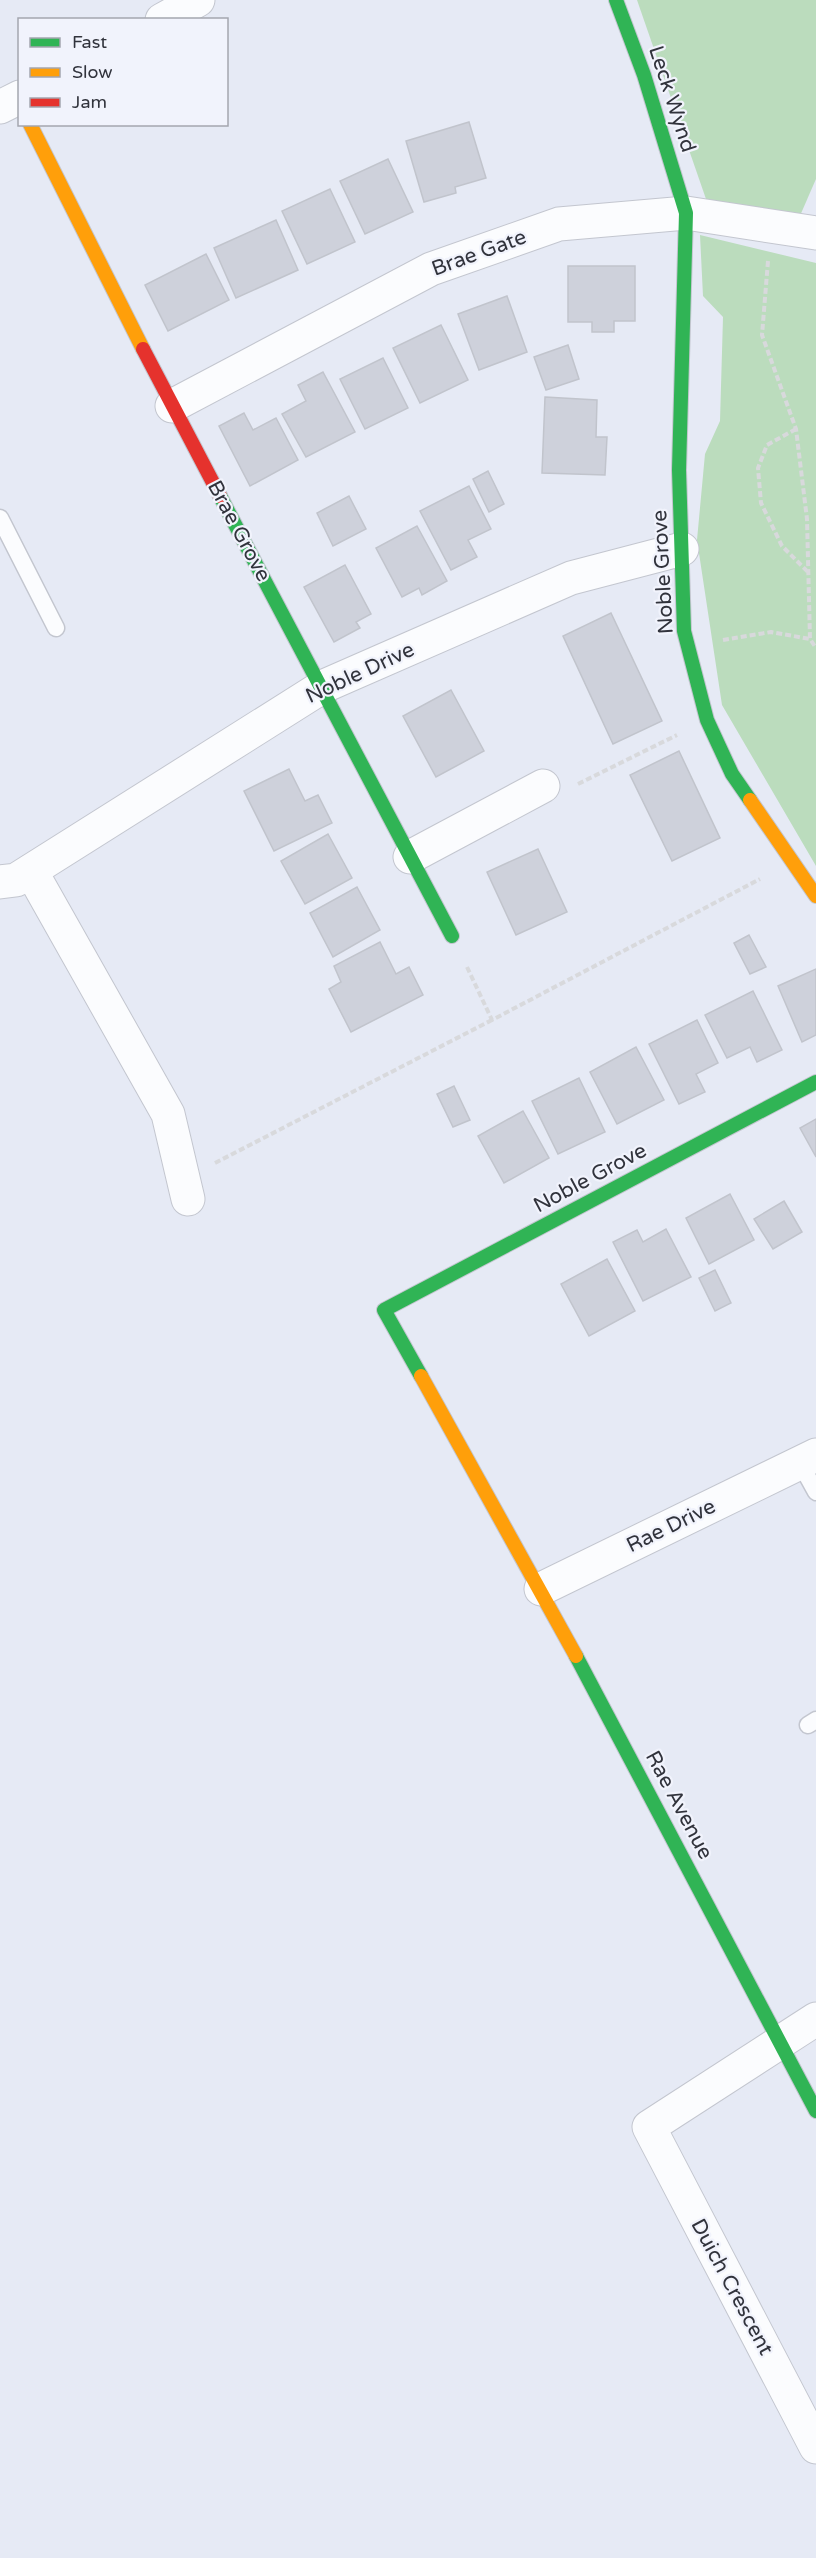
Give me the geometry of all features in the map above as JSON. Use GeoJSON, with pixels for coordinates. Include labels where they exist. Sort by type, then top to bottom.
{"type":"FeatureCollection","features":[{"type":"Feature","properties":{"kind":"street"},"geometry":{"type":"LineString","coordinates":[[166,18],[198,0]]}},
{"type":"Feature","properties":{"kind":"street","name":"Leck Wynd"},"geometry":{"type":"LineString","coordinates":[[616,0],[644,75],[686,213]]}},
{"type":"Feature","properties":{"kind":"street","name":"Brae Grove"},"geometry":{"type":"LineString","coordinates":[[27,126],[172,406],[452,936]]}},
{"type":"Feature","properties":{"kind":"street","name":"Brae Gate"},"geometry":{"type":"LineString","coordinates":[[172,406],[431,269],[559,224],[686,213],[816,232]]}},
{"type":"Feature","properties":{"kind":"street","name":"Noble Grove"},"geometry":{"type":"LineString","coordinates":[[686,213],[679,470],[684,631],[707,720],[732,774],[816,896]]}},
{"type":"Feature","properties":{"kind":"street","name":"Noble Drive"},"geometry":{"type":"LineString","coordinates":[[0,882],[16,880],[31,871],[322,687],[571,578],[682,549]]}},
{"type":"Feature","properties":{"kind":"street"},"geometry":{"type":"LineString","coordinates":[[410,857],[543,786]]}},
{"type":"Feature","properties":{"kind":"street"},"geometry":{"type":"LineString","coordinates":[[31,871],[168,1114],[185,1189]]}},
{"type":"Feature","properties":{"kind":"street","name":"Noble Grove"},"geometry":{"type":"LineString","coordinates":[[384,1310],[816,1083]]}},
{"type":"Feature","properties":{"kind":"street","name":"Rae Avenue"},"geometry":{"type":"LineString","coordinates":[[384,1310],[542,1589],[816,2111]]}},
{"type":"Feature","properties":{"kind":"street","name":"Rae Drive"},"geometry":{"type":"LineString","coordinates":[[542,1589],[808,1459]]}},
{"type":"Feature","properties":{"kind":"street"},"geometry":{"type":"LineString","coordinates":[[780,2041],[816,2019]]}},
{"type":"Feature","properties":{"kind":"street","name":"Duich Crescent"},"geometry":{"type":"LineString","coordinates":[[780,2041],[649,2127],[816,2447]]}},
{"type":"Feature","properties":{"kind":"lane"},"geometry":{"type":"LineString","coordinates":[[0,518],[56,628]]}},
{"type":"Feature","properties":{"kind":"lane","name":"Rae Drive"},"geometry":{"type":"LineString","coordinates":[[808,1459],[816,1492]]}},
{"type":"Feature","properties":{"kind":"path"},"geometry":{"type":"LineString","coordinates":[[771,226],[762,335],[796,429],[807,519],[810,639],[816,648]]}},
{"type":"Feature","properties":{"kind":"path"},"geometry":{"type":"LineString","coordinates":[[796,429],[767,445],[758,468],[761,503],[782,546],[809,572]]}},
{"type":"Feature","properties":{"kind":"path"},"geometry":{"type":"LineString","coordinates":[[688,646],[771,632],[810,639]]}},
{"type":"Feature","properties":{"kind":"path"},"geometry":{"type":"LineString","coordinates":[[543,786],[570,788],[707,720]]}},
{"type":"Feature","properties":{"kind":"path"},"geometry":{"type":"LineString","coordinates":[[185,1189],[492,1020],[793,862]]}},
{"type":"Feature","properties":{"kind":"path"},"geometry":{"type":"LineString","coordinates":[[452,936],[492,1020]]}},
{"type":"Feature","properties":{"kind":"green space"},"geometry":{"type":"Polygon","coordinates":[[[637,0],[816,0],[816,179],[799,218],[706,199],[637,0]]]}},
{"type":"Feature","properties":{"kind":"green space"},"geometry":{"type":"Polygon","coordinates":[[[700,235],[816,263],[816,866],[722,705],[697,540],[705,454],[720,421],[723,317],[703,296],[700,235]]]}},
{"type":"Feature","properties":{"kind":"building"},"geometry":{"type":"Polygon","coordinates":[[[469,122],[486,178],[455,187],[456,193],[424,202],[406,141],[469,122]]]}},
{"type":"Feature","properties":{"kind":"building"},"geometry":{"type":"Polygon","coordinates":[[[388,159],[413,212],[365,234],[340,181],[388,159]]]}},
{"type":"Feature","properties":{"kind":"building"},"geometry":{"type":"Polygon","coordinates":[[[330,189],[355,242],[307,264],[282,211],[330,189]]]}},
{"type":"Feature","properties":{"kind":"building"},"geometry":{"type":"Polygon","coordinates":[[[276,220],[298,270],[236,298],[214,248],[276,220]]]}},
{"type":"Feature","properties":{"kind":"building"},"geometry":{"type":"Polygon","coordinates":[[[206,254],[229,300],[168,331],[145,285],[206,254]]]}},
{"type":"Feature","properties":{"kind":"building"},"geometry":{"type":"Polygon","coordinates":[[[568,266],[635,266],[635,321],[614,321],[614,332],[592,332],[592,322],[568,322],[568,266]]]}},
{"type":"Feature","properties":{"kind":"building"},"geometry":{"type":"Polygon","coordinates":[[[507,296],[527,352],[479,370],[458,314],[507,296]]]}},
{"type":"Feature","properties":{"kind":"building"},"geometry":{"type":"Polygon","coordinates":[[[441,325],[468,380],[420,403],[393,348],[441,325]]]}},
{"type":"Feature","properties":{"kind":"building"},"geometry":{"type":"Polygon","coordinates":[[[568,345],[579,379],[546,390],[534,357],[568,345]]]}},
{"type":"Feature","properties":{"kind":"building"},"geometry":{"type":"Polygon","coordinates":[[[383,358],[408,408],[365,429],[340,379],[383,358]]]}},
{"type":"Feature","properties":{"kind":"building"},"geometry":{"type":"Polygon","coordinates":[[[323,372],[355,432],[306,457],[282,414],[306,401],[298,385],[323,372]]]}},
{"type":"Feature","properties":{"kind":"building"},"geometry":{"type":"Polygon","coordinates":[[[545,397],[597,400],[596,437],[607,437],[605,475],[542,473],[545,397]]]}},
{"type":"Feature","properties":{"kind":"building"},"geometry":{"type":"Polygon","coordinates":[[[244,413],[253,430],[276,418],[298,460],[250,486],[219,426],[244,413]]]}},
{"type":"Feature","properties":{"kind":"building"},"geometry":{"type":"Polygon","coordinates":[[[488,471],[504,504],[489,512],[473,479],[488,471]]]}},
{"type":"Feature","properties":{"kind":"building"},"geometry":{"type":"Polygon","coordinates":[[[469,486],[491,529],[468,540],[477,557],[451,570],[420,511],[469,486]]]}},
{"type":"Feature","properties":{"kind":"building"},"geometry":{"type":"Polygon","coordinates":[[[349,496],[366,529],[333,546],[317,513],[349,496]]]}},
{"type":"Feature","properties":{"kind":"building"},"geometry":{"type":"Polygon","coordinates":[[[417,526],[447,581],[422,595],[419,588],[402,597],[376,548],[417,526]]]}},
{"type":"Feature","properties":{"kind":"building"},"geometry":{"type":"Polygon","coordinates":[[[345,565],[371,614],[356,622],[360,628],[334,642],[304,587],[345,565]]]}},
{"type":"Feature","properties":{"kind":"building"},"geometry":{"type":"Polygon","coordinates":[[[611,613],[662,721],[613,744],[563,636],[611,613]]]}},
{"type":"Feature","properties":{"kind":"building"},"geometry":{"type":"Polygon","coordinates":[[[451,690],[484,751],[436,777],[403,716],[451,690]]]}},
{"type":"Feature","properties":{"kind":"building"},"geometry":{"type":"Polygon","coordinates":[[[679,751],[720,838],[672,861],[630,775],[679,751]]]}},
{"type":"Feature","properties":{"kind":"building"},"geometry":{"type":"Polygon","coordinates":[[[289,769],[305,801],[318,795],[332,823],[274,851],[244,791],[289,769]]]}},
{"type":"Feature","properties":{"kind":"building"},"geometry":{"type":"Polygon","coordinates":[[[328,834],[352,878],[305,904],[281,861],[328,834]]]}},
{"type":"Feature","properties":{"kind":"building"},"geometry":{"type":"Polygon","coordinates":[[[538,849],[567,912],[516,935],[487,872],[538,849]]]}},
{"type":"Feature","properties":{"kind":"building"},"geometry":{"type":"Polygon","coordinates":[[[357,887],[380,930],[333,957],[310,913],[357,887]]]}},
{"type":"Feature","properties":{"kind":"building"},"geometry":{"type":"Polygon","coordinates":[[[749,935],[766,967],[750,974],[734,943],[749,935]]]}},
{"type":"Feature","properties":{"kind":"building"},"geometry":{"type":"Polygon","coordinates":[[[380,942],[396,974],[409,967],[423,995],[351,1032],[329,989],[341,982],[334,966],[380,942]]]}},
{"type":"Feature","properties":{"kind":"building"},"geometry":{"type":"Polygon","coordinates":[[[816,969],[816,1035],[802,1042],[778,986],[816,969]]]}},
{"type":"Feature","properties":{"kind":"building"},"geometry":{"type":"Polygon","coordinates":[[[753,991],[782,1050],[757,1062],[750,1047],[727,1058],[705,1015],[753,991]]]}},
{"type":"Feature","properties":{"kind":"building"},"geometry":{"type":"Polygon","coordinates":[[[697,1020],[718,1063],[696,1074],[705,1092],[679,1104],[649,1044],[697,1020]]]}},
{"type":"Feature","properties":{"kind":"building"},"geometry":{"type":"Polygon","coordinates":[[[636,1047],[664,1100],[617,1124],[590,1072],[636,1047]]]}},
{"type":"Feature","properties":{"kind":"building"},"geometry":{"type":"Polygon","coordinates":[[[579,1078],[605,1132],[558,1154],[532,1101],[579,1078]]]}},
{"type":"Feature","properties":{"kind":"building"},"geometry":{"type":"Polygon","coordinates":[[[454,1086],[470,1120],[453,1127],[437,1094],[454,1086]]]}},
{"type":"Feature","properties":{"kind":"building"},"geometry":{"type":"Polygon","coordinates":[[[523,1111],[549,1158],[504,1183],[478,1136],[523,1111]]]}},
{"type":"Feature","properties":{"kind":"building"},"geometry":{"type":"Polygon","coordinates":[[[816,1119],[816,1157],[800,1128],[816,1119]]]}},
{"type":"Feature","properties":{"kind":"building"},"geometry":{"type":"Polygon","coordinates":[[[730,1194],[754,1240],[709,1264],[686,1218],[730,1194]]]}},
{"type":"Feature","properties":{"kind":"building"},"geometry":{"type":"Polygon","coordinates":[[[784,1201],[802,1232],[773,1249],[754,1219],[784,1201]]]}},
{"type":"Feature","properties":{"kind":"building"},"geometry":{"type":"Polygon","coordinates":[[[666,1229],[691,1277],[643,1301],[613,1242],[637,1230],[643,1242],[666,1229]]]}},
{"type":"Feature","properties":{"kind":"building"},"geometry":{"type":"Polygon","coordinates":[[[607,1259],[635,1311],[589,1336],[561,1284],[607,1259]]]}},
{"type":"Feature","properties":{"kind":"building"},"geometry":{"type":"Polygon","coordinates":[[[715,1270],[731,1303],[715,1311],[699,1278],[715,1270]]]}},
{"type":"Feature","properties":{"kind":"traffic: fast"},"geometry":{"type":"LineString","coordinates":[[616,0],[644,75],[686,213],[679,470],[684,631],[707,720],[732,774],[750,800]]}},
{"type":"Feature","properties":{"kind":"traffic: fast"},"geometry":{"type":"LineString","coordinates":[[220,496],[452,936]]}},
{"type":"Feature","properties":{"kind":"traffic: fast"},"geometry":{"type":"LineString","coordinates":[[421,1376],[384,1310],[816,1082]]}},
{"type":"Feature","properties":{"kind":"traffic: fast"},"geometry":{"type":"LineString","coordinates":[[576,1656],[816,2111]]}},
{"type":"Feature","properties":{"kind":"traffic: slow"},"geometry":{"type":"LineString","coordinates":[[31,126],[143,349]]}},
{"type":"Feature","properties":{"kind":"traffic: slow"},"geometry":{"type":"LineString","coordinates":[[750,800],[816,896]]}},
{"type":"Feature","properties":{"kind":"traffic: slow"},"geometry":{"type":"LineString","coordinates":[[421,1376],[576,1656]]}},
{"type":"Feature","properties":{"kind":"traffic: jam"},"geometry":{"type":"LineString","coordinates":[[143,349],[220,496]]}}]}
